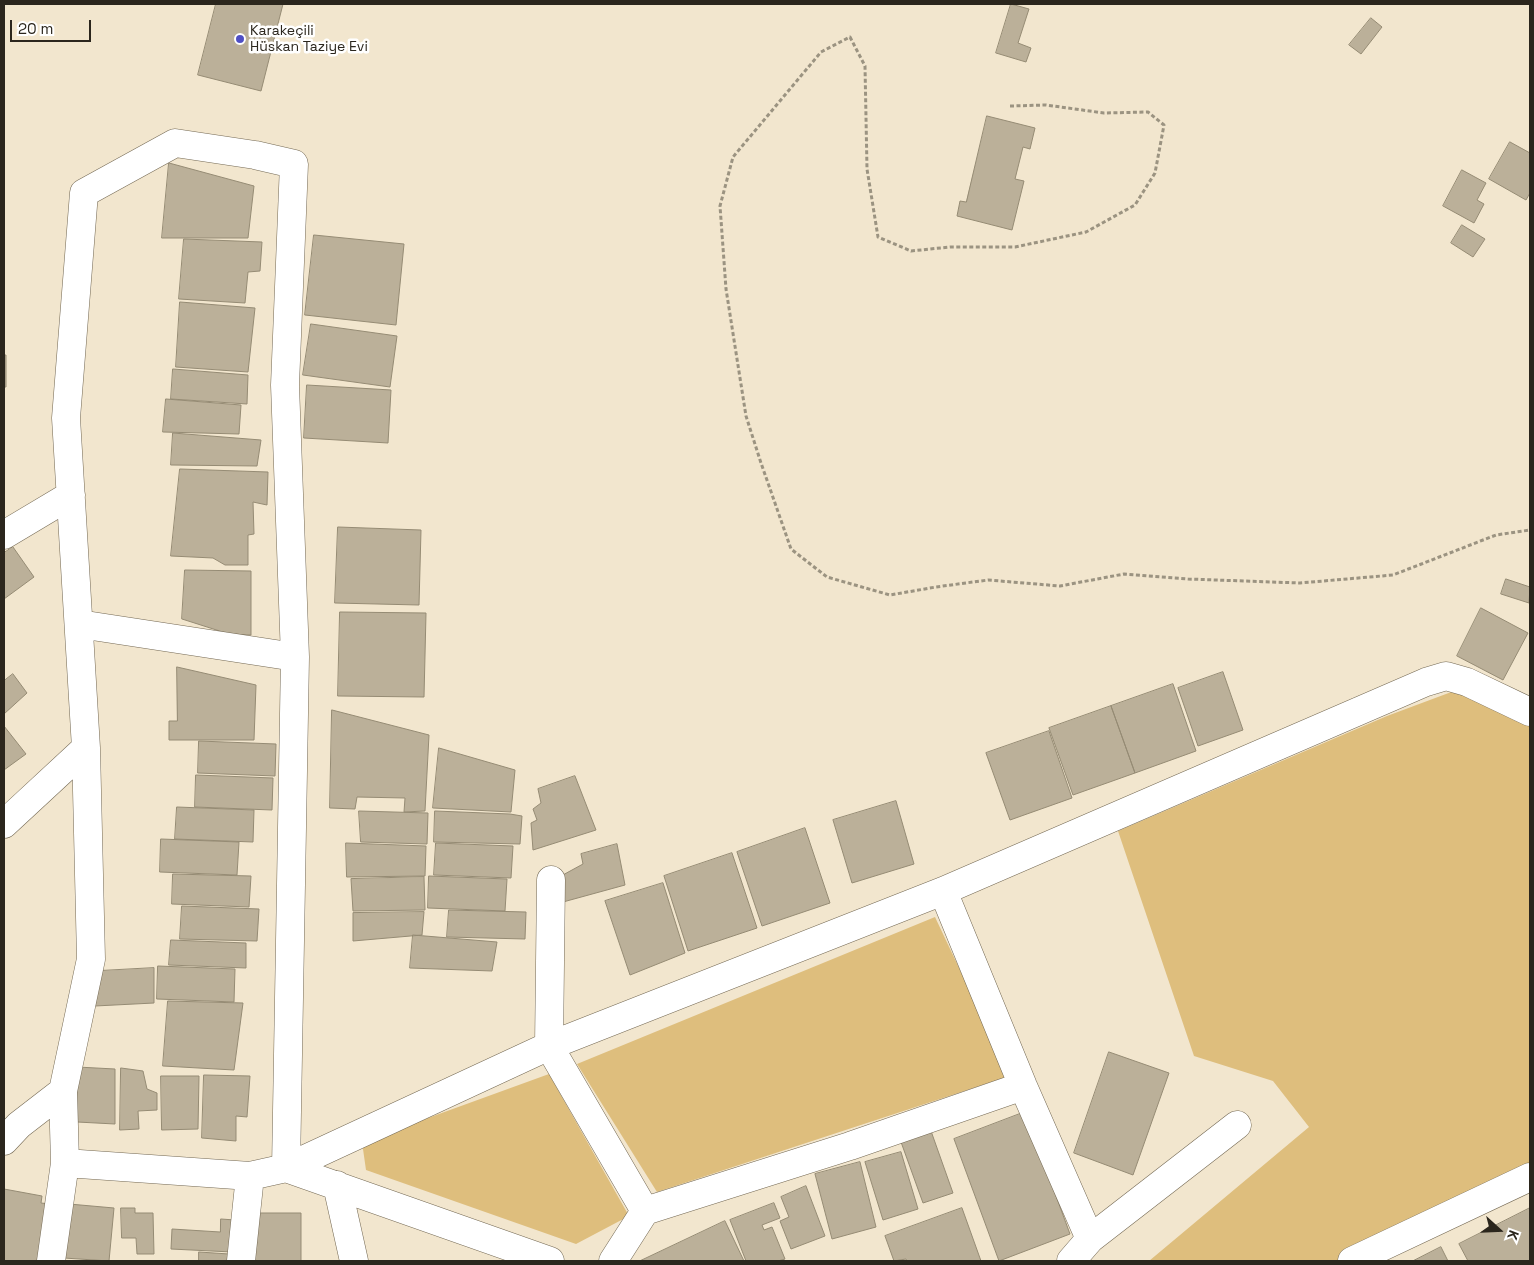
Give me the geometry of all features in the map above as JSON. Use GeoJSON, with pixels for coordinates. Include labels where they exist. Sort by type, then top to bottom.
{"type":"FeatureCollection","features":[{"type":"Feature","properties":{"kind":"street"},"geometry":{"type":"LineString","coordinates":[[51,1261],[66,1164],[64,1091],[91,960],[86,748],[66,418],[84,193],[175,143],[255,154],[294,164],[285,385],[295,657],[286,1168]]}},
{"type":"Feature","properties":{"kind":"street"},"geometry":{"type":"LineString","coordinates":[[4,535],[71,495]]}},
{"type":"Feature","properties":{"kind":"street"},"geometry":{"type":"LineString","coordinates":[[79,624],[295,657]]}},
{"type":"Feature","properties":{"kind":"street"},"geometry":{"type":"LineString","coordinates":[[66,1164],[250,1176],[286,1168],[549,1046],[943,891],[1426,682],[1446,676],[1466,682],[1530,712]]}},
{"type":"Feature","properties":{"kind":"street"},"geometry":{"type":"LineString","coordinates":[[4,824],[86,748]]}},
{"type":"Feature","properties":{"kind":"street"},"geometry":{"type":"LineString","coordinates":[[551,880],[549,1046],[645,1212]]}},
{"type":"Feature","properties":{"kind":"street"},"geometry":{"type":"LineString","coordinates":[[943,891],[1023,1086],[1090,1239]]}},
{"type":"Feature","properties":{"kind":"street"},"geometry":{"type":"LineString","coordinates":[[613,1261],[645,1212],[850,1146],[1023,1086]]}},
{"type":"Feature","properties":{"kind":"street"},"geometry":{"type":"LineString","coordinates":[[4,1141],[19,1124],[64,1091]]}},
{"type":"Feature","properties":{"kind":"street"},"geometry":{"type":"LineString","coordinates":[[1071,1261],[1090,1239],[1237,1125]]}},
{"type":"Feature","properties":{"kind":"street"},"geometry":{"type":"LineString","coordinates":[[286,1168],[550,1261]]}},
{"type":"Feature","properties":{"kind":"street"},"geometry":{"type":"LineString","coordinates":[[241,1261],[250,1176]]}},
{"type":"Feature","properties":{"kind":"street"},"geometry":{"type":"LineString","coordinates":[[1352,1261],[1530,1176]]}},
{"type":"Feature","properties":{"kind":"street"},"geometry":{"type":"LineString","coordinates":[[338,1185],[354,1261]]}},
{"type":"Feature","properties":{"kind":"path"},"geometry":{"type":"LineString","coordinates":[[1010,106],[1046,105],[1104,113],[1148,112],[1164,125],[1155,173],[1135,205],[1086,232],[1015,248],[950,246],[911,251],[878,237],[867,169],[865,66],[850,37],[821,52],[733,157],[720,206],[726,289],[737,364],[746,416],[791,549],[826,577],[890,595],[988,580],[1060,586],[1124,574],[1188,579],[1300,583],[1394,575],[1496,535],[1530,530]]}},
{"type":"Feature","properties":{"kind":"shaded area"},"geometry":{"type":"Polygon","coordinates":[[[1454,691],[1530,720],[1530,1167],[1352,1261],[1149,1261],[1309,1127],[1273,1081],[1194,1056],[1118,831],[1387,716],[1454,691]]]}},
{"type":"Feature","properties":{"kind":"shaded area"},"geometry":{"type":"Polygon","coordinates":[[[935,917],[1010,1076],[657,1192],[577,1064],[935,917]]]}},
{"type":"Feature","properties":{"kind":"shaded area"},"geometry":{"type":"Polygon","coordinates":[[[549,1074],[629,1216],[576,1244],[366,1170],[362,1142],[549,1074]]]}},
{"type":"Feature","properties":{"kind":"building","name":"Karakeçili Hüskan Taziye Evi"},"geometry":{"type":"Polygon","coordinates":[[[216,4],[283,4],[261,91],[198,75],[216,4]]]}},
{"type":"Feature","properties":{"kind":"building"},"geometry":{"type":"Polygon","coordinates":[[[1011,4],[1029,9],[1018,43],[1031,48],[1026,62],[996,53],[1011,4]]]}},
{"type":"Feature","properties":{"kind":"building"},"geometry":{"type":"Polygon","coordinates":[[[1371,18],[1382,27],[1361,54],[1349,45],[1371,18]]]}},
{"type":"Feature","properties":{"kind":"building"},"geometry":{"type":"Polygon","coordinates":[[[987,116],[1035,128],[1030,149],[1023,147],[1015,179],[1024,181],[1012,230],[957,216],[960,201],[966,202],[987,116]]]}},
{"type":"Feature","properties":{"kind":"building"},"geometry":{"type":"Polygon","coordinates":[[[1510,142],[1530,153],[1530,193],[1526,200],[1489,179],[1510,142]]]}},
{"type":"Feature","properties":{"kind":"building"},"geometry":{"type":"Polygon","coordinates":[[[169,163],[254,186],[248,238],[162,238],[169,163]]]}},
{"type":"Feature","properties":{"kind":"building"},"geometry":{"type":"Polygon","coordinates":[[[1462,170],[1486,183],[1477,200],[1484,204],[1474,223],[1443,206],[1462,170]]]}},
{"type":"Feature","properties":{"kind":"building"},"geometry":{"type":"Polygon","coordinates":[[[1462,225],[1485,239],[1473,257],[1451,243],[1462,225]]]}},
{"type":"Feature","properties":{"kind":"building"},"geometry":{"type":"Polygon","coordinates":[[[314,235],[404,244],[396,325],[305,315],[314,235]]]}},
{"type":"Feature","properties":{"kind":"building"},"geometry":{"type":"Polygon","coordinates":[[[184,239],[262,242],[260,271],[248,272],[245,303],[179,299],[184,239]]]}},
{"type":"Feature","properties":{"kind":"building"},"geometry":{"type":"Polygon","coordinates":[[[180,302],[255,308],[248,372],[176,367],[180,302]]]}},
{"type":"Feature","properties":{"kind":"building"},"geometry":{"type":"Polygon","coordinates":[[[311,324],[397,336],[390,387],[303,375],[311,324]]]}},
{"type":"Feature","properties":{"kind":"building"},"geometry":{"type":"Polygon","coordinates":[[[4,355],[6,355],[6,387],[4,387],[4,355]]]}},
{"type":"Feature","properties":{"kind":"building"},"geometry":{"type":"Polygon","coordinates":[[[173,369],[248,375],[247,404],[171,399],[173,369]]]}},
{"type":"Feature","properties":{"kind":"building"},"geometry":{"type":"Polygon","coordinates":[[[307,385],[391,390],[388,443],[304,438],[307,385]]]}},
{"type":"Feature","properties":{"kind":"building"},"geometry":{"type":"Polygon","coordinates":[[[166,399],[241,405],[239,434],[163,432],[166,399]]]}},
{"type":"Feature","properties":{"kind":"building"},"geometry":{"type":"Polygon","coordinates":[[[173,433],[261,440],[257,466],[171,465],[173,433]]]}},
{"type":"Feature","properties":{"kind":"building"},"geometry":{"type":"Polygon","coordinates":[[[180,469],[268,472],[267,505],[253,502],[254,534],[248,535],[248,565],[225,565],[213,558],[171,556],[180,469]]]}},
{"type":"Feature","properties":{"kind":"building"},"geometry":{"type":"Polygon","coordinates":[[[338,527],[421,530],[419,605],[335,603],[338,527]]]}},
{"type":"Feature","properties":{"kind":"building"},"geometry":{"type":"Polygon","coordinates":[[[13,547],[34,577],[4,599],[4,553],[13,547]]]}},
{"type":"Feature","properties":{"kind":"building"},"geometry":{"type":"Polygon","coordinates":[[[185,570],[251,571],[251,635],[229,634],[182,619],[185,570]]]}},
{"type":"Feature","properties":{"kind":"building"},"geometry":{"type":"Polygon","coordinates":[[[1506,579],[1530,587],[1529,603],[1501,594],[1506,579]]]}},
{"type":"Feature","properties":{"kind":"building"},"geometry":{"type":"Polygon","coordinates":[[[1481,608],[1528,633],[1503,680],[1457,656],[1481,608]]]}},
{"type":"Feature","properties":{"kind":"building"},"geometry":{"type":"Polygon","coordinates":[[[340,612],[426,613],[424,697],[338,696],[340,612]]]}},
{"type":"Feature","properties":{"kind":"building"},"geometry":{"type":"Polygon","coordinates":[[[177,667],[256,685],[254,740],[169,740],[169,721],[177,721],[177,667]]]}},
{"type":"Feature","properties":{"kind":"building"},"geometry":{"type":"Polygon","coordinates":[[[1223,672],[1243,730],[1198,746],[1178,688],[1223,672]]]}},
{"type":"Feature","properties":{"kind":"building"},"geometry":{"type":"Polygon","coordinates":[[[13,674],[27,693],[4,714],[4,681],[13,674]]]}},
{"type":"Feature","properties":{"kind":"building"},"geometry":{"type":"Polygon","coordinates":[[[1173,684],[1196,751],[1135,773],[1111,706],[1173,684]]]}},
{"type":"Feature","properties":{"kind":"building"},"geometry":{"type":"Polygon","coordinates":[[[1111,706],[1135,773],[1073,795],[1049,728],[1111,706]]]}},
{"type":"Feature","properties":{"kind":"building"},"geometry":{"type":"Polygon","coordinates":[[[332,710],[429,735],[425,811],[404,812],[405,798],[357,797],[355,809],[330,808],[332,710]]]}},
{"type":"Feature","properties":{"kind":"building"},"geometry":{"type":"Polygon","coordinates":[[[4,726],[26,754],[4,770],[4,726]]]}},
{"type":"Feature","properties":{"kind":"building"},"geometry":{"type":"Polygon","coordinates":[[[1049,731],[1072,798],[1010,820],[986,753],[1049,731]]]}},
{"type":"Feature","properties":{"kind":"building"},"geometry":{"type":"Polygon","coordinates":[[[199,741],[276,744],[275,776],[198,773],[199,741]]]}},
{"type":"Feature","properties":{"kind":"building"},"geometry":{"type":"Polygon","coordinates":[[[439,748],[515,770],[511,812],[433,808],[439,748]]]}},
{"type":"Feature","properties":{"kind":"building"},"geometry":{"type":"Polygon","coordinates":[[[196,775],[273,778],[272,810],[195,807],[196,775]]]}},
{"type":"Feature","properties":{"kind":"building"},"geometry":{"type":"Polygon","coordinates":[[[575,776],[596,830],[533,850],[531,823],[537,820],[533,809],[541,803],[538,789],[575,776]]]}},
{"type":"Feature","properties":{"kind":"building"},"geometry":{"type":"Polygon","coordinates":[[[896,801],[914,864],[852,883],[833,820],[896,801]]]}},
{"type":"Feature","properties":{"kind":"building"},"geometry":{"type":"Polygon","coordinates":[[[177,807],[254,810],[253,842],[175,839],[177,807]]]}},
{"type":"Feature","properties":{"kind":"building"},"geometry":{"type":"Polygon","coordinates":[[[359,811],[428,813],[427,844],[361,842],[359,811]]]}},
{"type":"Feature","properties":{"kind":"building"},"geometry":{"type":"Polygon","coordinates":[[[435,811],[522,816],[520,844],[434,842],[435,811]]]}},
{"type":"Feature","properties":{"kind":"building"},"geometry":{"type":"Polygon","coordinates":[[[805,828],[830,903],[762,926],[737,852],[805,828]]]}},
{"type":"Feature","properties":{"kind":"building"},"geometry":{"type":"Polygon","coordinates":[[[161,839],[239,842],[237,875],[160,872],[161,839]]]}},
{"type":"Feature","properties":{"kind":"building"},"geometry":{"type":"Polygon","coordinates":[[[346,843],[426,846],[425,876],[347,877],[346,843]]]}},
{"type":"Feature","properties":{"kind":"building"},"geometry":{"type":"Polygon","coordinates":[[[436,843],[513,846],[511,878],[434,875],[436,843]]]}},
{"type":"Feature","properties":{"kind":"building"},"geometry":{"type":"Polygon","coordinates":[[[617,844],[625,885],[563,902],[561,876],[583,864],[581,854],[617,844]]]}},
{"type":"Feature","properties":{"kind":"building"},"geometry":{"type":"Polygon","coordinates":[[[732,853],[757,928],[688,951],[664,876],[732,853]]]}},
{"type":"Feature","properties":{"kind":"building"},"geometry":{"type":"Polygon","coordinates":[[[173,874],[251,876],[249,907],[172,904],[173,874]]]}},
{"type":"Feature","properties":{"kind":"building"},"geometry":{"type":"Polygon","coordinates":[[[429,876],[507,879],[505,911],[428,908],[429,876]]]}},
{"type":"Feature","properties":{"kind":"building"},"geometry":{"type":"Polygon","coordinates":[[[424,877],[425,910],[353,911],[351,879],[424,877]]]}},
{"type":"Feature","properties":{"kind":"building"},"geometry":{"type":"Polygon","coordinates":[[[663,883],[685,953],[630,975],[605,901],[663,883]]]}},
{"type":"Feature","properties":{"kind":"building"},"geometry":{"type":"Polygon","coordinates":[[[182,906],[259,909],[257,941],[180,939],[182,906]]]}},
{"type":"Feature","properties":{"kind":"building"},"geometry":{"type":"Polygon","coordinates":[[[449,910],[526,912],[525,939],[447,937],[449,910]]]}},
{"type":"Feature","properties":{"kind":"building"},"geometry":{"type":"Polygon","coordinates":[[[424,912],[422,935],[353,941],[353,913],[424,912]]]}},
{"type":"Feature","properties":{"kind":"building"},"geometry":{"type":"Polygon","coordinates":[[[413,935],[497,942],[492,971],[410,968],[413,935]]]}},
{"type":"Feature","properties":{"kind":"building"},"geometry":{"type":"Polygon","coordinates":[[[171,940],[246,943],[246,968],[169,965],[171,940]]]}},
{"type":"Feature","properties":{"kind":"building"},"geometry":{"type":"Polygon","coordinates":[[[158,966],[235,969],[234,1002],[157,999],[158,966]]]}},
{"type":"Feature","properties":{"kind":"building"},"geometry":{"type":"Polygon","coordinates":[[[154,968],[154,1003],[95,1006],[99,971],[154,968]]]}},
{"type":"Feature","properties":{"kind":"building"},"geometry":{"type":"Polygon","coordinates":[[[168,1001],[243,1003],[234,1070],[163,1066],[168,1001]]]}},
{"type":"Feature","properties":{"kind":"building"},"geometry":{"type":"Polygon","coordinates":[[[1109,1052],[1169,1073],[1133,1175],[1074,1153],[1109,1052]]]}},
{"type":"Feature","properties":{"kind":"building"},"geometry":{"type":"Polygon","coordinates":[[[77,1067],[115,1069],[115,1124],[77,1122],[77,1067]]]}},
{"type":"Feature","properties":{"kind":"building"},"geometry":{"type":"Polygon","coordinates":[[[121,1068],[143,1071],[147,1089],[157,1093],[157,1110],[138,1111],[139,1129],[120,1130],[121,1068]]]}},
{"type":"Feature","properties":{"kind":"building"},"geometry":{"type":"Polygon","coordinates":[[[204,1075],[250,1076],[247,1117],[236,1116],[236,1141],[202,1138],[204,1075]]]}},
{"type":"Feature","properties":{"kind":"building"},"geometry":{"type":"Polygon","coordinates":[[[161,1076],[199,1076],[198,1129],[162,1130],[161,1076]]]}},
{"type":"Feature","properties":{"kind":"building"},"geometry":{"type":"Polygon","coordinates":[[[1025,1112],[1070,1234],[999,1261],[954,1139],[1025,1112]]]}},
{"type":"Feature","properties":{"kind":"building"},"geometry":{"type":"Polygon","coordinates":[[[931,1131],[953,1193],[923,1203],[901,1142],[931,1131]]]}},
{"type":"Feature","properties":{"kind":"building"},"geometry":{"type":"Polygon","coordinates":[[[901,1152],[918,1209],[883,1220],[865,1162],[901,1152]]]}},
{"type":"Feature","properties":{"kind":"building"},"geometry":{"type":"Polygon","coordinates":[[[860,1162],[876,1227],[832,1239],[815,1174],[860,1162]]]}},
{"type":"Feature","properties":{"kind":"building"},"geometry":{"type":"Polygon","coordinates":[[[806,1186],[825,1236],[791,1249],[780,1221],[789,1217],[781,1197],[806,1186]]]}},
{"type":"Feature","properties":{"kind":"building"},"geometry":{"type":"Polygon","coordinates":[[[4,1189],[42,1196],[41,1203],[50,1204],[40,1261],[4,1261],[4,1189]]]}},
{"type":"Feature","properties":{"kind":"building"},"geometry":{"type":"Polygon","coordinates":[[[774,1203],[780,1218],[762,1225],[764,1230],[772,1227],[785,1259],[778,1261],[746,1261],[730,1220],[774,1203]]]}},
{"type":"Feature","properties":{"kind":"building"},"geometry":{"type":"Polygon","coordinates":[[[69,1204],[114,1208],[109,1261],[64,1258],[69,1204]]]}},
{"type":"Feature","properties":{"kind":"building"},"geometry":{"type":"Polygon","coordinates":[[[121,1208],[135,1208],[135,1213],[153,1213],[154,1254],[137,1254],[136,1238],[122,1238],[121,1208]]]}},
{"type":"Feature","properties":{"kind":"building"},"geometry":{"type":"Polygon","coordinates":[[[962,1208],[981,1261],[907,1261],[906,1259],[894,1261],[885,1236],[962,1208]]]}},
{"type":"Feature","properties":{"kind":"building"},"geometry":{"type":"Polygon","coordinates":[[[1530,1208],[1530,1261],[1468,1261],[1459,1244],[1530,1208]]]}},
{"type":"Feature","properties":{"kind":"building"},"geometry":{"type":"Polygon","coordinates":[[[256,1213],[301,1213],[301,1261],[255,1261],[256,1213]]]}},
{"type":"Feature","properties":{"kind":"building"},"geometry":{"type":"Polygon","coordinates":[[[221,1219],[235,1220],[232,1252],[171,1249],[172,1229],[220,1232],[221,1219]]]}},
{"type":"Feature","properties":{"kind":"building"},"geometry":{"type":"Polygon","coordinates":[[[725,1221],[744,1261],[640,1261],[725,1221]]]}},
{"type":"Feature","properties":{"kind":"building"},"geometry":{"type":"Polygon","coordinates":[[[1441,1247],[1448,1261],[1413,1261],[1441,1247]]]}},
{"type":"Feature","properties":{"kind":"building"},"geometry":{"type":"Polygon","coordinates":[[[199,1252],[229,1254],[229,1261],[199,1261],[199,1252]]]}},
{"type":"Feature","properties":{"kind":"place","name":"Karakeçili Hüskan Taziye Evi"},"geometry":{"type":"Point","coordinates":[240,39]}}]}
